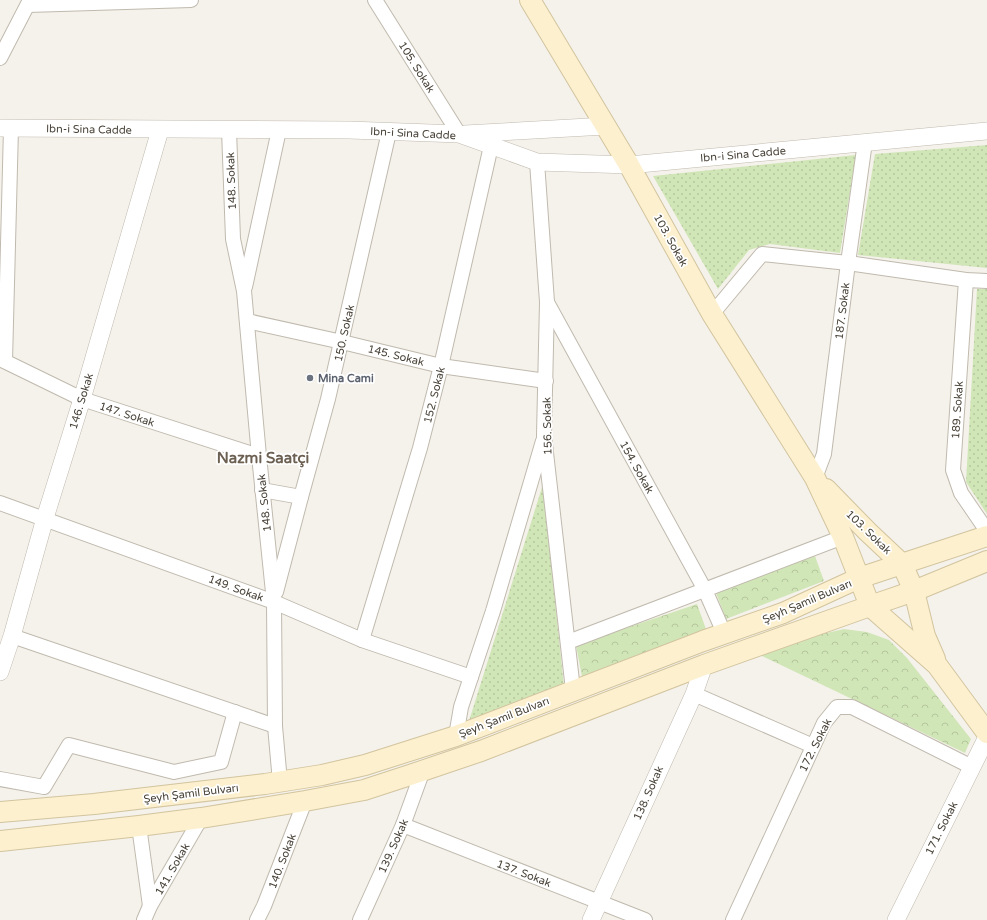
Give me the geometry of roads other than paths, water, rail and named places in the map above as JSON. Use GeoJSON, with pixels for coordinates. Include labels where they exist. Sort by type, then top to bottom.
{"type":"FeatureCollection","features":[{"type":"Feature","properties":{"kind":"main road","name":"103. Sokak"},"geometry":{"type":"LineString","coordinates":[[530,0],[629,164],[712,314],[815,478],[843,537],[870,606]]}},
{"type":"Feature","properties":{"kind":"main road","name":"103. Sokak"},"geometry":{"type":"LineString","coordinates":[[815,478],[902,564],[914,591],[925,636],[937,665]]}},
{"type":"Feature","properties":{"kind":"main road","name":"Şeyh Şamil Bulvarı"},"geometry":{"type":"LineString","coordinates":[[0,812],[144,799],[280,782],[322,775],[365,765],[456,736],[724,633],[782,613],[859,578],[933,555],[987,536]]}},
{"type":"Feature","properties":{"kind":"main road","name":"Şeyh Şamil Bulvarı"},"geometry":{"type":"LineString","coordinates":[[0,841],[201,818],[364,790],[410,776],[423,770],[545,727],[704,665],[914,591],[987,561]]}},
{"type":"Feature","properties":{"kind":"main road"},"geometry":{"type":"LineString","coordinates":[[870,606],[937,665],[987,733]]}},
{"type":"Feature","properties":{"kind":"street"},"geometry":{"type":"LineString","coordinates":[[0,58],[29,2],[191,0]]}},
{"type":"Feature","properties":{"kind":"street","name":"105. Sokak"},"geometry":{"type":"LineString","coordinates":[[375,0],[458,134]]}},
{"type":"Feature","properties":{"kind":"street"},"geometry":{"type":"LineString","coordinates":[[458,134],[606,126]]}},
{"type":"Feature","properties":{"kind":"street"},"geometry":{"type":"LineString","coordinates":[[2,360],[6,128]]}},
{"type":"Feature","properties":{"kind":"street","name":"Ibn-i Sina Cadde"},"geometry":{"type":"LineString","coordinates":[[6,128],[279,130],[458,134],[537,162],[629,164],[987,131]]}},
{"type":"Feature","properties":{"kind":"street","name":"146. Sokak"},"geometry":{"type":"LineString","coordinates":[[0,672],[6,634],[45,518],[82,399],[160,130]]}},
{"type":"Feature","properties":{"kind":"street","name":"148. Sokak"},"geometry":{"type":"LineString","coordinates":[[229,130],[233,239],[244,291],[274,602],[275,726],[280,782]]}},
{"type":"Feature","properties":{"kind":"street"},"geometry":{"type":"LineString","coordinates":[[244,291],[279,130]]}},
{"type":"Feature","properties":{"kind":"street","name":"150. Sokak"},"geometry":{"type":"LineString","coordinates":[[274,602],[342,342],[389,132]]}},
{"type":"Feature","properties":{"kind":"street","name":"187. Sokak"},"geometry":{"type":"LineString","coordinates":[[815,478],[824,454],[865,142]]}},
{"type":"Feature","properties":{"kind":"street","name":"152. Sokak"},"geometry":{"type":"LineString","coordinates":[[362,640],[420,448],[441,366],[491,146]]}},
{"type":"Feature","properties":{"kind":"street","name":"156. Sokak"},"geometry":{"type":"LineString","coordinates":[[537,162],[547,302],[544,435],[573,690]]}},
{"type":"Feature","properties":{"kind":"street"},"geometry":{"type":"LineString","coordinates":[[712,314],[762,254],[848,263],[966,280],[987,281]]}},
{"type":"Feature","properties":{"kind":"street","name":"189. Sokak"},"geometry":{"type":"LineString","coordinates":[[966,280],[953,470],[961,492],[987,531]]}},
{"type":"Feature","properties":{"kind":"street","name":"154. Sokak"},"geometry":{"type":"LineString","coordinates":[[547,302],[705,590],[724,633]]}},
{"type":"Feature","properties":{"kind":"street","name":"145. Sokak"},"geometry":{"type":"LineString","coordinates":[[247,321],[441,366],[546,381]]}},
{"type":"Feature","properties":{"kind":"street","name":"147. Sokak"},"geometry":{"type":"LineString","coordinates":[[2,360],[82,399],[259,456]]}},
{"type":"Feature","properties":{"kind":"street"},"geometry":{"type":"LineString","coordinates":[[456,736],[461,707],[493,611],[544,435]]}},
{"type":"Feature","properties":{"kind":"street"},"geometry":{"type":"LineString","coordinates":[[262,490],[301,497]]}},
{"type":"Feature","properties":{"kind":"street","name":"149. Sokak"},"geometry":{"type":"LineString","coordinates":[[0,503],[274,602],[362,640],[471,677]]}},
{"type":"Feature","properties":{"kind":"street"},"geometry":{"type":"LineString","coordinates":[[568,642],[843,537]]}},
{"type":"Feature","properties":{"kind":"street"},"geometry":{"type":"LineString","coordinates":[[6,634],[275,726]]}},
{"type":"Feature","properties":{"kind":"street","name":"138. Sokak"},"geometry":{"type":"LineString","coordinates":[[591,920],[694,694],[704,665]]}},
{"type":"Feature","properties":{"kind":"street"},"geometry":{"type":"LineString","coordinates":[[694,694],[813,746]]}},
{"type":"Feature","properties":{"kind":"street","name":"172. Sokak"},"geometry":{"type":"LineString","coordinates":[[733,920],[824,723],[837,707],[852,707],[972,767]]}},
{"type":"Feature","properties":{"kind":"street"},"geometry":{"type":"LineString","coordinates":[[0,779],[44,787],[69,745],[174,772],[220,762],[236,712]]}},
{"type":"Feature","properties":{"kind":"street","name":"171. Sokak"},"geometry":{"type":"LineString","coordinates":[[896,920],[987,737]]}},
{"type":"Feature","properties":{"kind":"street","name":"139. Sokak"},"geometry":{"type":"LineString","coordinates":[[360,920],[403,825],[423,770]]}},
{"type":"Feature","properties":{"kind":"street","name":"140. Sokak"},"geometry":{"type":"LineString","coordinates":[[257,920],[264,906],[305,801]]}},
{"type":"Feature","properties":{"kind":"street","name":"141. Sokak"},"geometry":{"type":"LineString","coordinates":[[144,920],[150,906],[201,818]]}},
{"type":"Feature","properties":{"kind":"street","name":"137. Sokak"},"geometry":{"type":"LineString","coordinates":[[403,825],[645,920]]}},
{"type":"Feature","properties":{"kind":"street"},"geometry":{"type":"LineString","coordinates":[[139,826],[150,906]]}},
{"type":"Feature","properties":{"kind":"place","name":"Mina Cami"},"geometry":{"type":"Point","coordinates":[310,378]}},
{"type":"Feature","properties":{"kind":"district","name":"Nazmi Saatçi"},"geometry":{"type":"Point","coordinates":[263,458]}}]}
